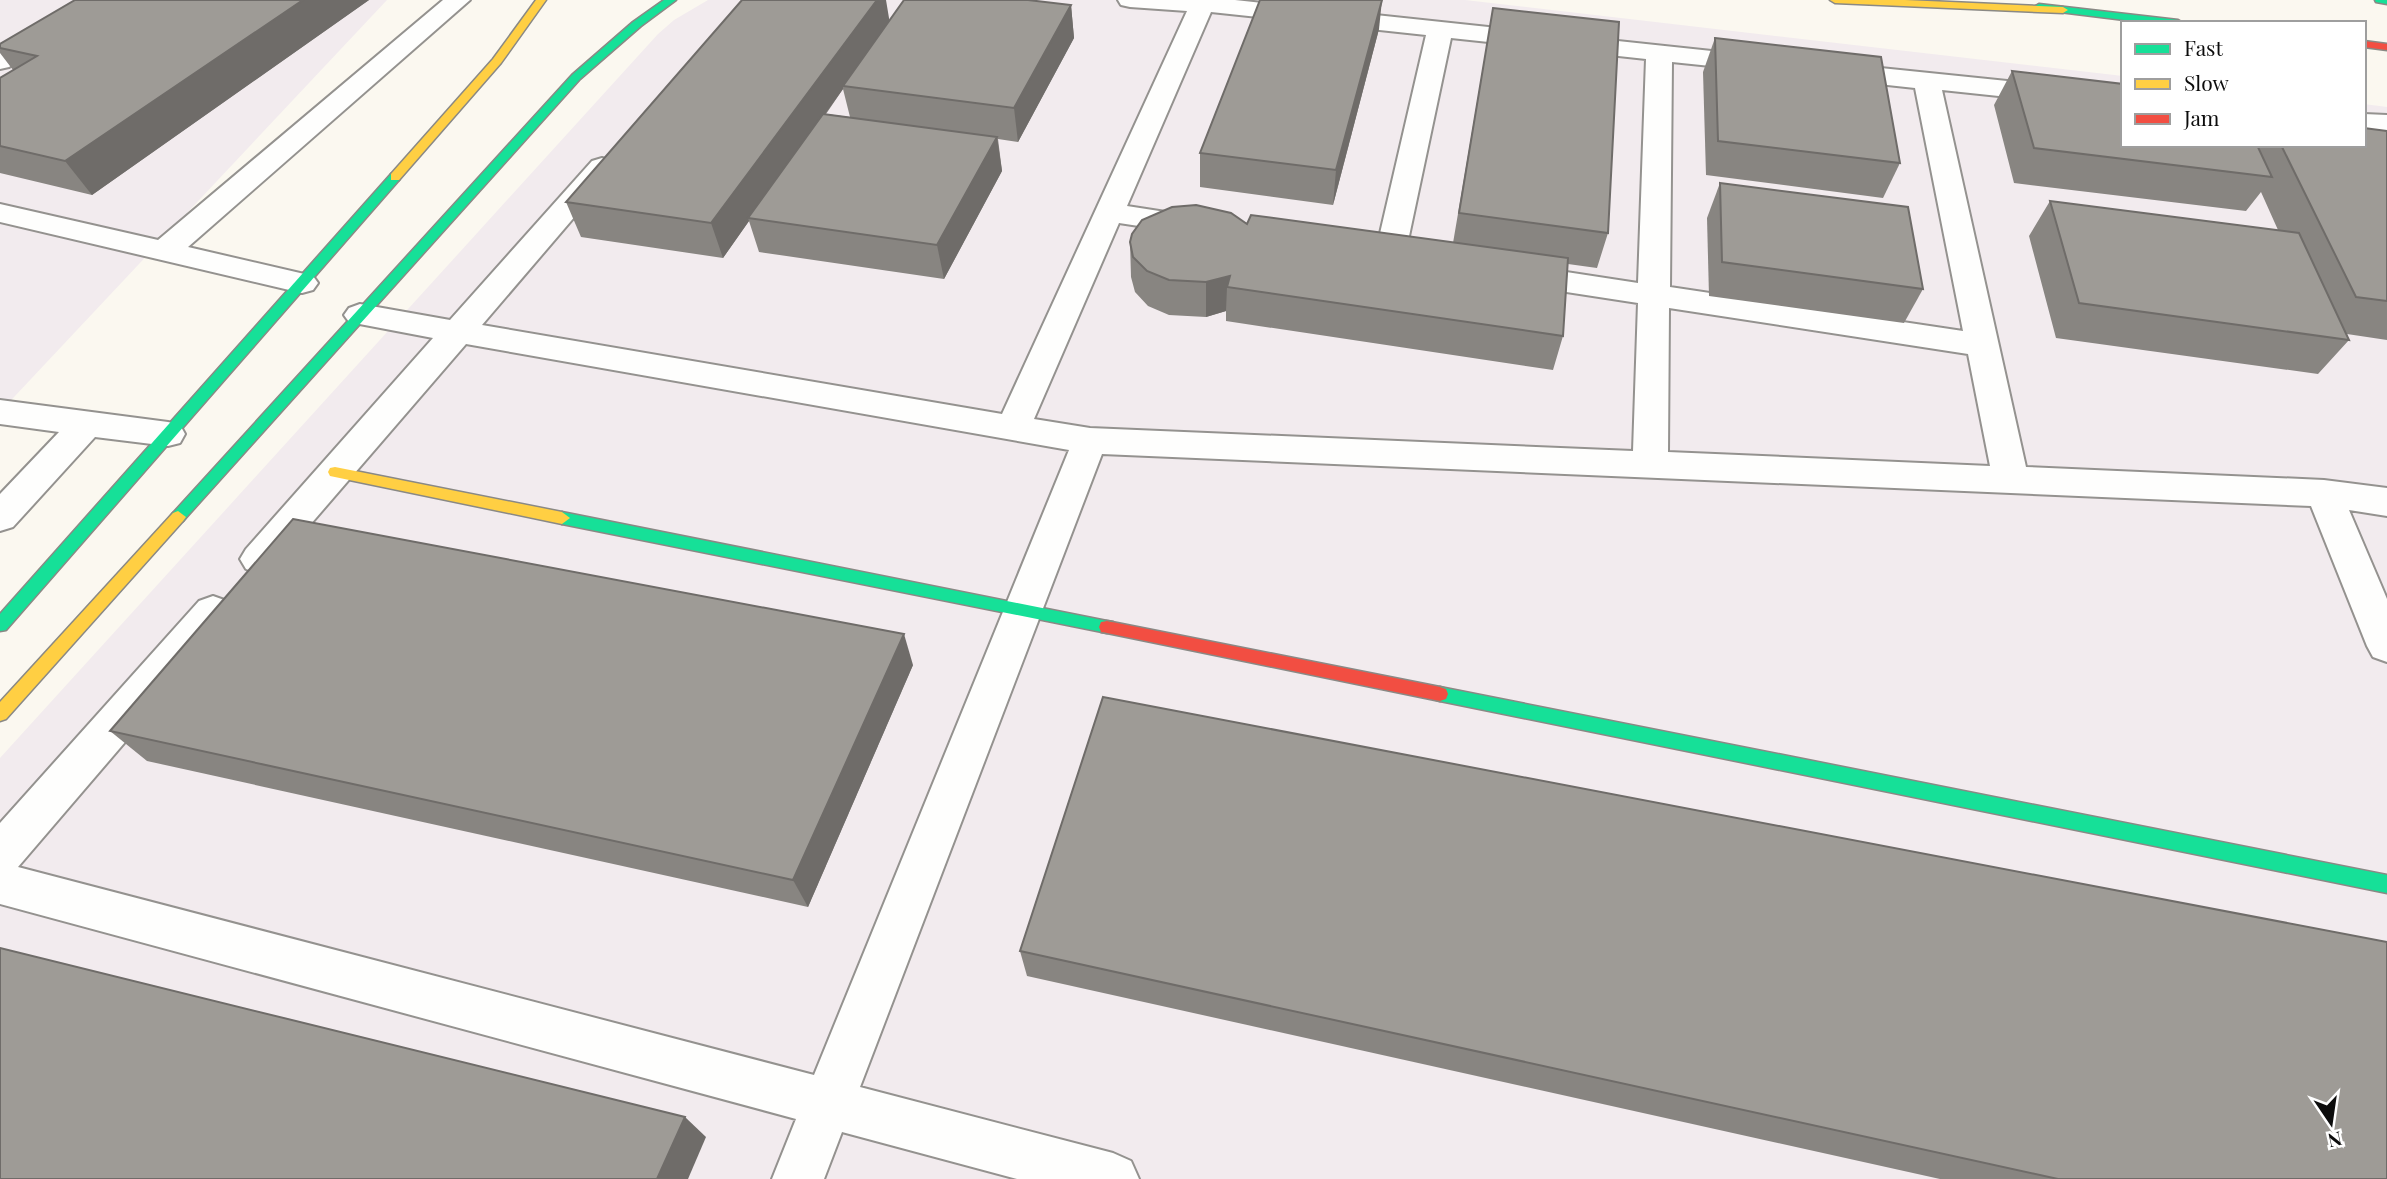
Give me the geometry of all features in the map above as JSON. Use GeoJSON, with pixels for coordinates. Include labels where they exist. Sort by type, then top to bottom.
{"type":"FeatureCollection","features":[{"type":"Feature","properties":{"kind":"main road"},"geometry":{"type":"LineString","coordinates":[[0,625],[497,61],[541,0]]}},
{"type":"Feature","properties":{"kind":"main road"},"geometry":{"type":"LineString","coordinates":[[0,714],[576,77],[620,37],[671,0]]}},
{"type":"Feature","properties":{"kind":"main road"},"geometry":{"type":"LineString","coordinates":[[1835,0],[2063,10]]}},
{"type":"Feature","properties":{"kind":"main road"},"geometry":{"type":"LineString","coordinates":[[1982,0],[2160,21]]}},
{"type":"Feature","properties":{"kind":"main road"},"geometry":{"type":"LineString","coordinates":[[2380,0],[2387,1]]}},
{"type":"Feature","properties":{"kind":"main road"},"geometry":{"type":"LineString","coordinates":[[2366,44],[2387,47]]}},
{"type":"Feature","properties":{"kind":"main road"},"geometry":{"type":"LineString","coordinates":[[335,472],[2387,884]]}},
{"type":"Feature","properties":{"kind":"street"},"geometry":{"type":"LineString","coordinates":[[0,61],[101,0]]}},
{"type":"Feature","properties":{"kind":"street"},"geometry":{"type":"LineString","coordinates":[[164,251],[458,0]]}},
{"type":"Feature","properties":{"kind":"street"},"geometry":{"type":"LineString","coordinates":[[1130,0],[1202,4],[1780,65]]}},
{"type":"Feature","properties":{"kind":"street"},"geometry":{"type":"LineString","coordinates":[[1013,428],[1202,4]]}},
{"type":"Feature","properties":{"kind":"street"},"geometry":{"type":"LineString","coordinates":[[1390,255],[1440,30]]}},
{"type":"Feature","properties":{"kind":"street"},"geometry":{"type":"LineString","coordinates":[[1650,465],[1659,53]]}},
{"type":"Feature","properties":{"kind":"street"},"geometry":{"type":"LineString","coordinates":[[1806,68],[2121,101]]}},
{"type":"Feature","properties":{"kind":"street"},"geometry":{"type":"LineString","coordinates":[[1927,80],[2011,480]]}},
{"type":"Feature","properties":{"kind":"street"},"geometry":{"type":"LineString","coordinates":[[2366,122],[2387,123]]}},
{"type":"Feature","properties":{"kind":"street"},"geometry":{"type":"LineString","coordinates":[[0,855],[620,146]]}},
{"type":"Feature","properties":{"kind":"street"},"geometry":{"type":"LineString","coordinates":[[1109,212],[1229,230]]}},
{"type":"Feature","properties":{"kind":"street"},"geometry":{"type":"LineString","coordinates":[[0,213],[302,283]]}},
{"type":"Feature","properties":{"kind":"street"},"geometry":{"type":"LineString","coordinates":[[1482,269],[1983,345]]}},
{"type":"Feature","properties":{"kind":"street"},"geometry":{"type":"LineString","coordinates":[[360,315],[1090,441],[2324,493],[2387,502]]}},
{"type":"Feature","properties":{"kind":"street"},"geometry":{"type":"LineString","coordinates":[[0,412],[168,434]]}},
{"type":"Feature","properties":{"kind":"street"},"geometry":{"type":"LineString","coordinates":[[0,517],[87,424]]}},
{"type":"Feature","properties":{"kind":"street"},"geometry":{"type":"LineString","coordinates":[[798,1179],[1090,441]]}},
{"type":"Feature","properties":{"kind":"street"},"geometry":{"type":"LineString","coordinates":[[2324,493],[2387,646]]}},
{"type":"Feature","properties":{"kind":"street"},"geometry":{"type":"LineString","coordinates":[[0,883],[1113,1179]]}},
{"type":"Feature","properties":{"kind":"shaded area"},"geometry":{"type":"Polygon","coordinates":[[[0,0],[387,0],[0,412],[0,0]]]}},
{"type":"Feature","properties":{"kind":"shaded area"},"geometry":{"type":"Polygon","coordinates":[[[708,0],[1465,0],[2121,76],[2121,147],[2366,147],[2366,104],[2387,107],[2387,1179],[0,1179],[0,758],[658,34],[674,20],[708,0]]]}},
{"type":"Feature","properties":{"kind":"building"},"geometry":{"type":"Polygon","coordinates":[[[75,0],[303,0],[65,161],[0,146],[0,78],[37,56],[0,48],[0,44],[75,0]]]}},
{"type":"Feature","properties":{"kind":"building"},"geometry":{"type":"Polygon","coordinates":[[[742,0],[877,0],[711,223],[566,202],[742,0]]]}},
{"type":"Feature","properties":{"kind":"building"},"geometry":{"type":"Polygon","coordinates":[[[904,0],[1028,0],[1071,5],[1014,108],[843,86],[904,0]]]}},
{"type":"Feature","properties":{"kind":"building"},"geometry":{"type":"Polygon","coordinates":[[[1260,0],[1382,0],[1336,170],[1200,153],[1260,0]]]}},
{"type":"Feature","properties":{"kind":"building"},"geometry":{"type":"Polygon","coordinates":[[[1493,8],[1619,22],[1608,233],[1459,213],[1493,8]]]}},
{"type":"Feature","properties":{"kind":"building"},"geometry":{"type":"Polygon","coordinates":[[[1715,38],[1881,57],[1900,163],[1718,141],[1715,38]]]}},
{"type":"Feature","properties":{"kind":"building"},"geometry":{"type":"Polygon","coordinates":[[[2012,71],[2121,84],[2121,147],[2258,147],[2272,177],[2034,148],[2012,71]]]}},
{"type":"Feature","properties":{"kind":"building"},"geometry":{"type":"Polygon","coordinates":[[[823,114],[997,137],[937,245],[748,218],[823,114]]]}},
{"type":"Feature","properties":{"kind":"building"},"geometry":{"type":"Polygon","coordinates":[[[2366,128],[2387,131],[2387,301],[2356,297],[2282,147],[2366,147],[2366,128]]]}},
{"type":"Feature","properties":{"kind":"building"},"geometry":{"type":"Polygon","coordinates":[[[1720,183],[1908,207],[1923,289],[1722,262],[1720,183]]]}},
{"type":"Feature","properties":{"kind":"building"},"geometry":{"type":"Polygon","coordinates":[[[2050,201],[2299,233],[2349,340],[2079,303],[2050,201]]]}},
{"type":"Feature","properties":{"kind":"building"},"geometry":{"type":"Polygon","coordinates":[[[1196,205],[1231,213],[1247,224],[1251,215],[1568,258],[1563,336],[1227,287],[1230,276],[1206,282],[1169,280],[1147,271],[1133,257],[1130,242],[1142,220],[1172,207],[1196,205]]]}},
{"type":"Feature","properties":{"kind":"building"},"geometry":{"type":"Polygon","coordinates":[[[293,519],[904,634],[793,880],[110,731],[293,519]]]}},
{"type":"Feature","properties":{"kind":"building"},"geometry":{"type":"Polygon","coordinates":[[[1103,697],[2387,942],[2387,1179],[2058,1179],[1020,951],[1103,697]]]}},
{"type":"Feature","properties":{"kind":"building"},"geometry":{"type":"Polygon","coordinates":[[[0,948],[685,1117],[657,1179],[0,1179],[0,948]]]}},
{"type":"Feature","properties":{"kind":"traffic: fast"},"geometry":{"type":"LineString","coordinates":[[178,517],[576,77],[637,24],[671,0]]}},
{"type":"Feature","properties":{"kind":"traffic: fast"},"geometry":{"type":"LineString","coordinates":[[2380,0],[2387,1]]}},
{"type":"Feature","properties":{"kind":"traffic: fast"},"geometry":{"type":"LineString","coordinates":[[2039,7],[2161,21]]}},
{"type":"Feature","properties":{"kind":"traffic: fast"},"geometry":{"type":"LineString","coordinates":[[0,625],[395,177]]}},
{"type":"Feature","properties":{"kind":"traffic: fast"},"geometry":{"type":"LineString","coordinates":[[562,518],[1107,627]]}},
{"type":"Feature","properties":{"kind":"traffic: fast"},"geometry":{"type":"LineString","coordinates":[[1440,694],[2387,884]]}},
{"type":"Feature","properties":{"kind":"traffic: slow"},"geometry":{"type":"LineString","coordinates":[[395,177],[497,61],[541,0]]}},
{"type":"Feature","properties":{"kind":"traffic: slow"},"geometry":{"type":"LineString","coordinates":[[1835,0],[2063,10]]}},
{"type":"Feature","properties":{"kind":"traffic: slow"},"geometry":{"type":"LineString","coordinates":[[335,472],[562,518]]}},
{"type":"Feature","properties":{"kind":"traffic: slow"},"geometry":{"type":"LineString","coordinates":[[0,714],[178,517]]}},
{"type":"Feature","properties":{"kind":"traffic: jam"},"geometry":{"type":"LineString","coordinates":[[2366,44],[2387,47]]}},
{"type":"Feature","properties":{"kind":"traffic: jam"},"geometry":{"type":"LineString","coordinates":[[1107,627],[1440,694]]}}]}
